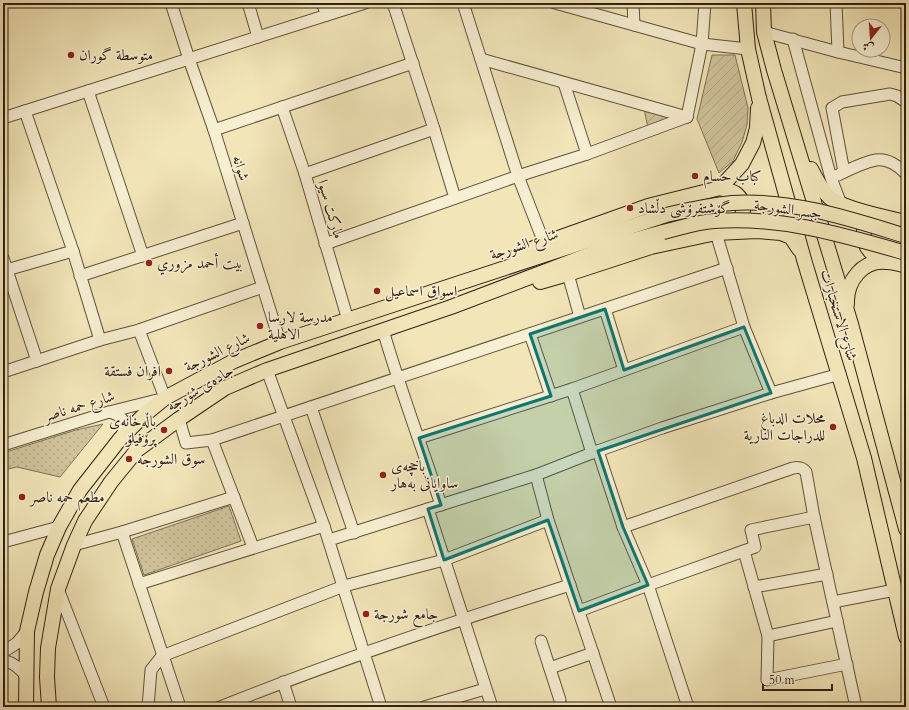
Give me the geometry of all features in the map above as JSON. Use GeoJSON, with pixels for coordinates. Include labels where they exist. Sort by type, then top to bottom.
{"type":"FeatureCollection","features":[{"type":"Feature","properties":{"kind":"main road","name":"شارع الاستخبارات"},"geometry":{"type":"LineString","coordinates":[[744,3],[748,50],[759,98],[805,263],[840,374],[864,458],[906,637]]}},
{"type":"Feature","properties":{"kind":"main road","name":"شارع الاستخبارات"},"geometry":{"type":"LineString","coordinates":[[763,3],[764,32],[774,70],[851,324],[906,529]]}},
{"type":"Feature","properties":{"kind":"main road"},"geometry":{"type":"LineString","coordinates":[[720,188],[742,164],[753,143],[757,128],[759,98]]}},
{"type":"Feature","properties":{"kind":"main road"},"geometry":{"type":"LineString","coordinates":[[794,135],[818,184],[831,199],[841,204],[906,222]]}},
{"type":"Feature","properties":{"kind":"main road"},"geometry":{"type":"LineString","coordinates":[[450,307],[568,274],[651,247],[716,233],[736,226],[741,219],[744,210],[741,200],[735,193],[720,188],[648,206],[544,244],[455,285]]}},
{"type":"Feature","properties":{"kind":"main road","name":"جسر الشورجة"},"geometry":{"type":"LineString","coordinates":[[666,215],[733,203],[764,203],[826,212],[906,236]]}},
{"type":"Feature","properties":{"kind":"main road"},"geometry":{"type":"LineString","coordinates":[[875,214],[865,227],[864,237],[867,247],[877,258],[906,266]]}},
{"type":"Feature","properties":{"kind":"main road","name":"شارع الشورجة"},"geometry":{"type":"LineString","coordinates":[[26,707],[27,632],[36,592],[47,556],[59,527],[80,490],[120,439],[144,415],[165,398],[234,361],[280,342],[666,215]]}},
{"type":"Feature","properties":{"kind":"main road","name":"جسر الشورجة"},"geometry":{"type":"LineString","coordinates":[[663,232],[712,221],[741,220],[775,222],[807,227],[846,236],[906,253]]}},
{"type":"Feature","properties":{"kind":"main road","name":"جادەی شۆرجە"},"geometry":{"type":"LineString","coordinates":[[49,707],[47,677],[48,648],[58,589],[74,545],[85,521],[111,482],[137,450],[225,388],[267,370],[450,307],[612,246],[663,232]]}},
{"type":"Feature","properties":{"kind":"main road"},"geometry":{"type":"LineString","coordinates":[[716,233],[775,232],[786,235],[791,237],[797,244],[805,263]]}},
{"type":"Feature","properties":{"kind":"main road"},"geometry":{"type":"LineString","coordinates":[[851,324],[847,311],[847,298],[852,280],[856,274],[866,266],[876,262],[887,262]]}},
{"type":"Feature","properties":{"kind":"main road"},"geometry":{"type":"LineString","coordinates":[[343,322],[345,343]]}},
{"type":"Feature","properties":{"kind":"street","name":"شوانە"},"geometry":{"type":"LineString","coordinates":[[171,3],[214,130],[280,342]]}},
{"type":"Feature","properties":{"kind":"street"},"geometry":{"type":"LineString","coordinates":[[248,3],[258,37]]}},
{"type":"Feature","properties":{"kind":"street"},"geometry":{"type":"LineString","coordinates":[[322,3],[327,15]]}},
{"type":"Feature","properties":{"kind":"street"},"geometry":{"type":"LineString","coordinates":[[3,118],[365,3]]}},
{"type":"Feature","properties":{"kind":"street"},"geometry":{"type":"LineString","coordinates":[[393,3],[455,198]]}},
{"type":"Feature","properties":{"kind":"street"},"geometry":{"type":"LineString","coordinates":[[463,3],[518,176],[544,244]]}},
{"type":"Feature","properties":{"kind":"street"},"geometry":{"type":"LineString","coordinates":[[555,3],[567,5],[702,44],[748,50]]}},
{"type":"Feature","properties":{"kind":"street"},"geometry":{"type":"LineString","coordinates":[[633,3],[634,25]]}},
{"type":"Feature","properties":{"kind":"street"},"geometry":{"type":"LineString","coordinates":[[687,117],[702,44],[705,3]]}},
{"type":"Feature","properties":{"kind":"street"},"geometry":{"type":"LineString","coordinates":[[836,3],[838,52]]}},
{"type":"Feature","properties":{"kind":"street"},"geometry":{"type":"LineString","coordinates":[[764,32],[838,52],[906,68]]}},
{"type":"Feature","properties":{"kind":"street"},"geometry":{"type":"LineString","coordinates":[[793,39],[831,178],[841,204]]}},
{"type":"Feature","properties":{"kind":"street"},"geometry":{"type":"LineString","coordinates":[[481,59],[687,117]]}},
{"type":"Feature","properties":{"kind":"street"},"geometry":{"type":"LineString","coordinates":[[214,130],[413,63]]}},
{"type":"Feature","properties":{"kind":"street"},"geometry":{"type":"LineString","coordinates":[[564,83],[588,154]]}},
{"type":"Feature","properties":{"kind":"street"},"geometry":{"type":"LineString","coordinates":[[88,91],[142,256]]}},
{"type":"Feature","properties":{"kind":"street"},"geometry":{"type":"LineString","coordinates":[[844,172],[832,108],[842,102],[890,94],[897,96],[906,102]]}},
{"type":"Feature","properties":{"kind":"street","name":"مارکت سیوا"},"geometry":{"type":"LineString","coordinates":[[282,107],[305,174],[325,244],[343,322]]}},
{"type":"Feature","properties":{"kind":"street"},"geometry":{"type":"LineString","coordinates":[[25,111],[73,251],[100,340]]}},
{"type":"Feature","properties":{"kind":"street"},"geometry":{"type":"LineString","coordinates":[[325,244],[518,176],[588,154],[687,117]]}},
{"type":"Feature","properties":{"kind":"street"},"geometry":{"type":"LineString","coordinates":[[305,174],[434,129]]}},
{"type":"Feature","properties":{"kind":"street"},"geometry":{"type":"LineString","coordinates":[[831,178],[877,160],[892,163],[901,168],[906,174]]}},
{"type":"Feature","properties":{"kind":"street"},"geometry":{"type":"LineString","coordinates":[[80,276],[243,224]]}},
{"type":"Feature","properties":{"kind":"street"},"geometry":{"type":"LineString","coordinates":[[716,233],[744,327],[771,393]]}},
{"type":"Feature","properties":{"kind":"street"},"geometry":{"type":"LineString","coordinates":[[5,271],[73,251]]}},
{"type":"Feature","properties":{"kind":"street"},"geometry":{"type":"LineString","coordinates":[[3,258],[5,271],[37,361]]}},
{"type":"Feature","properties":{"kind":"street"},"geometry":{"type":"LineString","coordinates":[[179,419],[186,443],[212,440],[727,268]]}},
{"type":"Feature","properties":{"kind":"street"},"geometry":{"type":"LineString","coordinates":[[568,274],[580,317]]}},
{"type":"Feature","properties":{"kind":"street"},"geometry":{"type":"LineString","coordinates":[[3,372],[100,340],[139,330],[263,287]]}},
{"type":"Feature","properties":{"kind":"street"},"geometry":{"type":"LineString","coordinates":[[605,309],[624,370]]}},
{"type":"Feature","properties":{"kind":"street"},"geometry":{"type":"LineString","coordinates":[[419,438],[572,389],[744,327]]}},
{"type":"Feature","properties":{"kind":"street"},"geometry":{"type":"LineString","coordinates":[[139,330],[165,398]]}},
{"type":"Feature","properties":{"kind":"street"},"geometry":{"type":"LineString","coordinates":[[383,330],[397,378],[441,505]]}},
{"type":"Feature","properties":{"kind":"street"},"geometry":{"type":"LineString","coordinates":[[530,334],[551,396]]}},
{"type":"Feature","properties":{"kind":"street"},"geometry":{"type":"LineString","coordinates":[[267,370],[329,540],[381,707]]}},
{"type":"Feature","properties":{"kind":"street"},"geometry":{"type":"LineString","coordinates":[[329,540],[536,475],[662,428],[771,393],[840,374]]}},
{"type":"Feature","properties":{"kind":"street"},"geometry":{"type":"LineString","coordinates":[[572,389],[623,527],[648,585],[688,707]]}},
{"type":"Feature","properties":{"kind":"street","name":"شارع حمه ناصر"},"geometry":{"type":"LineString","coordinates":[[3,445],[109,412],[165,398]]}},
{"type":"Feature","properties":{"kind":"street"},"geometry":{"type":"LineString","coordinates":[[311,407],[354,533]]}},
{"type":"Feature","properties":{"kind":"street"},"geometry":{"type":"LineString","coordinates":[[109,412],[119,416],[124,421],[124,428],[120,439]]}},
{"type":"Feature","properties":{"kind":"street"},"geometry":{"type":"LineString","coordinates":[[212,440],[253,548]]}},
{"type":"Feature","properties":{"kind":"street"},"geometry":{"type":"LineString","coordinates":[[623,527],[792,468],[800,467],[806,472],[814,517],[856,707]]}},
{"type":"Feature","properties":{"kind":"street"},"geometry":{"type":"LineString","coordinates":[[536,475],[548,520],[611,707]]}},
{"type":"Feature","properties":{"kind":"street"},"geometry":{"type":"LineString","coordinates":[[74,545],[122,532],[234,497]]}},
{"type":"Feature","properties":{"kind":"street"},"geometry":{"type":"LineString","coordinates":[[428,509],[492,707]]}},
{"type":"Feature","properties":{"kind":"street"},"geometry":{"type":"LineString","coordinates":[[579,611],[755,547],[751,530],[814,517]]}},
{"type":"Feature","properties":{"kind":"street"},"geometry":{"type":"LineString","coordinates":[[148,707],[151,670],[162,656],[344,586],[444,560],[548,520]]}},
{"type":"Feature","properties":{"kind":"street"},"geometry":{"type":"LineString","coordinates":[[139,584],[324,526]]}},
{"type":"Feature","properties":{"kind":"street"},"geometry":{"type":"LineString","coordinates":[[3,542],[59,527]]}},
{"type":"Feature","properties":{"kind":"street"},"geometry":{"type":"LineString","coordinates":[[122,532],[180,707]]}},
{"type":"Feature","properties":{"kind":"street"},"geometry":{"type":"LineString","coordinates":[[744,551],[768,636],[767,680],[847,664]]}},
{"type":"Feature","properties":{"kind":"street"},"geometry":{"type":"LineString","coordinates":[[754,587],[827,574]]}},
{"type":"Feature","properties":{"kind":"street"},"geometry":{"type":"LineString","coordinates":[[220,707],[283,682],[364,653],[463,619],[570,585]]}},
{"type":"Feature","properties":{"kind":"street"},"geometry":{"type":"LineString","coordinates":[[58,589],[104,707]]}},
{"type":"Feature","properties":{"kind":"street"},"geometry":{"type":"LineString","coordinates":[[833,602],[895,590]]}},
{"type":"Feature","properties":{"kind":"street"},"geometry":{"type":"LineString","coordinates":[[768,636],[837,621]]}},
{"type":"Feature","properties":{"kind":"street"},"geometry":{"type":"LineString","coordinates":[[3,652],[17,642],[27,632]]}},
{"type":"Feature","properties":{"kind":"street"},"geometry":{"type":"LineString","coordinates":[[541,642],[560,700]]}},
{"type":"Feature","properties":{"kind":"street"},"geometry":{"type":"LineString","coordinates":[[550,668],[593,653]]}},
{"type":"Feature","properties":{"kind":"street"},"geometry":{"type":"LineString","coordinates":[[3,660],[16,665],[22,670],[27,678]]}},
{"type":"Feature","properties":{"kind":"street"},"geometry":{"type":"LineString","coordinates":[[283,682],[291,707]]}},
{"type":"Feature","properties":{"kind":"street"},"geometry":{"type":"LineString","coordinates":[[424,707],[485,689]]}},
{"type":"Feature","properties":{"kind":"highlighted area"},"geometry":{"type":"Polygon","coordinates":[[[605,309],[624,370],[744,327],[771,393],[598,451],[623,527],[648,585],[579,611],[548,520],[444,560],[428,509],[441,505],[419,438],[551,396],[530,334],[605,309]]]}},
{"type":"Feature","properties":{"kind":"shaded area"},"geometry":{"type":"Polygon","coordinates":[[[712,55],[735,55],[748,108],[747,125],[742,142],[733,161],[719,173],[697,119],[712,55]]]}},
{"type":"Feature","properties":{"kind":"shaded area"},"geometry":{"type":"Polygon","coordinates":[[[644,109],[674,119],[648,128],[644,109]]]}},
{"type":"Feature","properties":{"kind":"shaded area"},"geometry":{"type":"Polygon","coordinates":[[[103,424],[60,477],[17,467],[3,470],[3,453],[76,430],[103,424]]]}},
{"type":"Feature","properties":{"kind":"shaded area"},"geometry":{"type":"Polygon","coordinates":[[[229,506],[241,541],[144,575],[132,539],[229,506]]]}},
{"type":"Feature","properties":{"kind":"place","name":"متوسطة گوران"},"geometry":{"type":"Point","coordinates":[71,55]}},
{"type":"Feature","properties":{"kind":"place","name":"كباب حسام"},"geometry":{"type":"Point","coordinates":[695,176]}},
{"type":"Feature","properties":{"kind":"place","name":"گۆشتفرۆشی دڵشاد"},"geometry":{"type":"Point","coordinates":[630,208]}},
{"type":"Feature","properties":{"kind":"place","name":"بيت أحمد مزوري"},"geometry":{"type":"Point","coordinates":[149,263]}},
{"type":"Feature","properties":{"kind":"place","name":"اسواق اسماعيل"},"geometry":{"type":"Point","coordinates":[377,291]}},
{"type":"Feature","properties":{"kind":"place","name":"مدرسة لارسا الاهلية"},"geometry":{"type":"Point","coordinates":[260,326]}},
{"type":"Feature","properties":{"kind":"place","name":"افران فستقة"},"geometry":{"type":"Point","coordinates":[169,371]}},
{"type":"Feature","properties":{"kind":"place","name":"محلات الدباغ للدراجات النارية"},"geometry":{"type":"Point","coordinates":[833,427]}},
{"type":"Feature","properties":{"kind":"place","name":"باڵەخانەی پرۆفیلۆ"},"geometry":{"type":"Point","coordinates":[164,430]}},
{"type":"Feature","properties":{"kind":"place","name":"سوق الشورجه"},"geometry":{"type":"Point","coordinates":[129,459]}},
{"type":"Feature","properties":{"kind":"place","name":"باخچەی ساوایانی بەهار"},"geometry":{"type":"Point","coordinates":[383,475]}},
{"type":"Feature","properties":{"kind":"place","name":"مطعم حمه ناصر"},"geometry":{"type":"Point","coordinates":[22,497]}},
{"type":"Feature","properties":{"kind":"place","name":"جامع شورجة"},"geometry":{"type":"Point","coordinates":[366,614]}}]}
